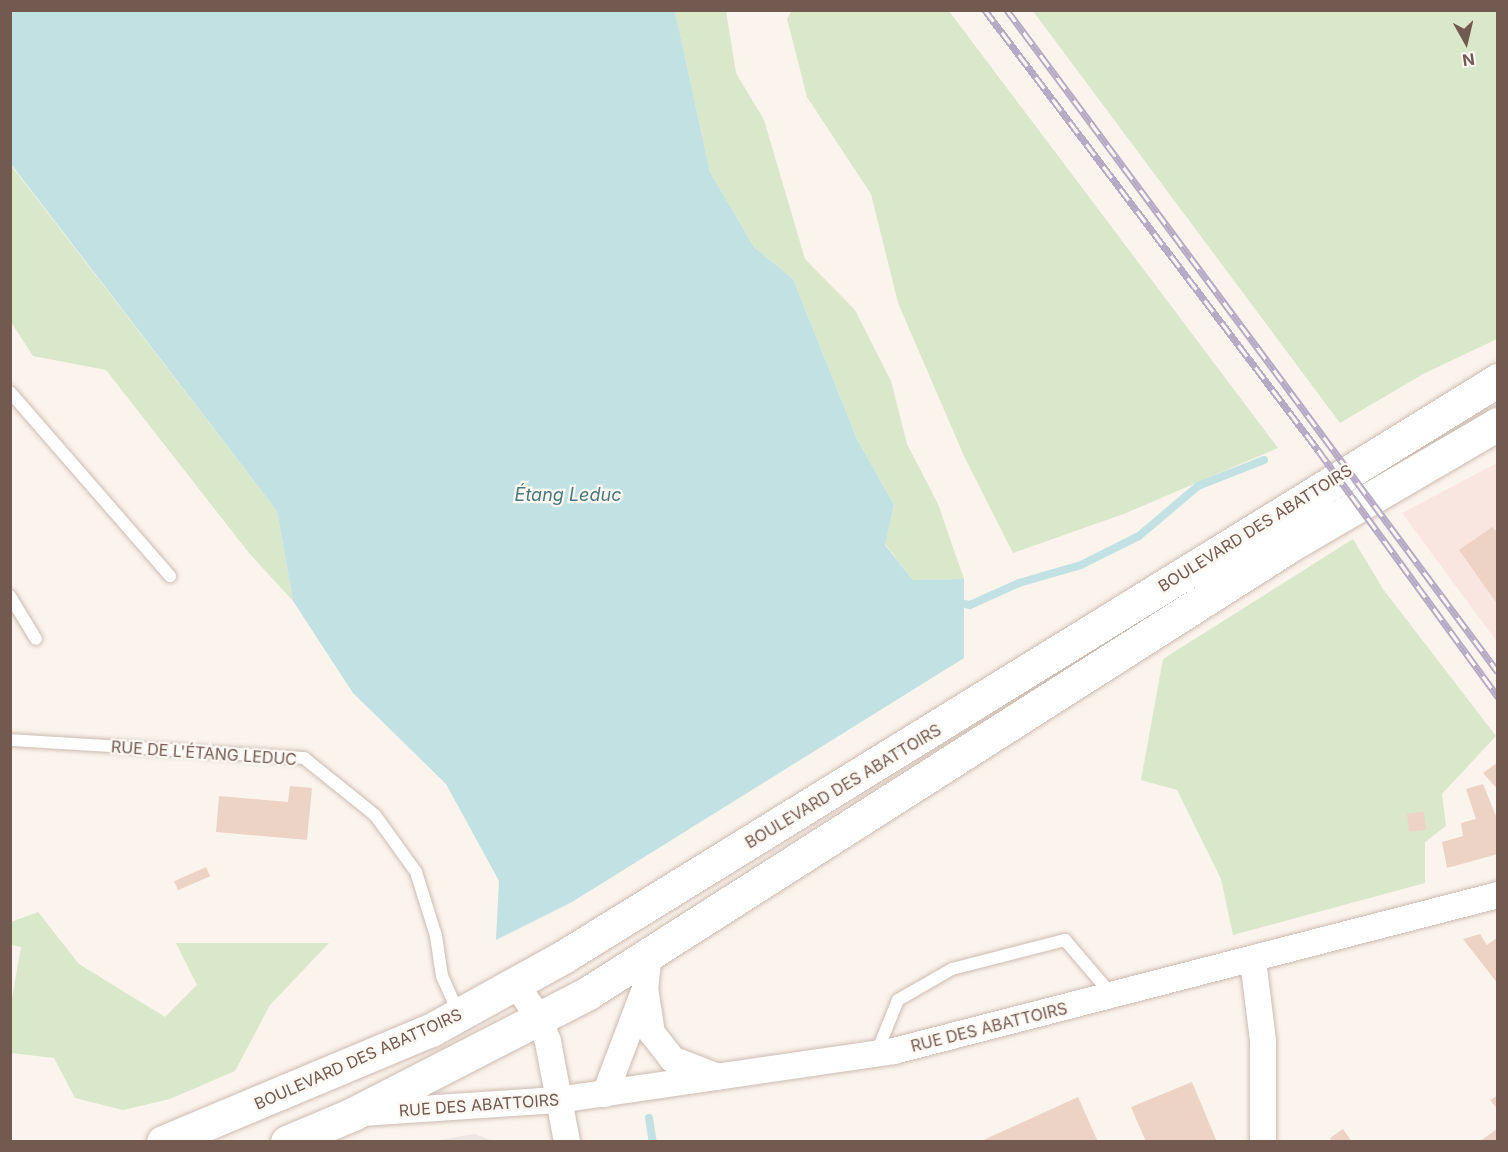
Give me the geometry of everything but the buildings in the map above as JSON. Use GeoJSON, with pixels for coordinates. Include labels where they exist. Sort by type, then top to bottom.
{"type":"FeatureCollection","features":[{"type":"Feature","properties":{"kind":"street","name":"BOULEVARD DES ABATTOIRS"},"geometry":{"type":"LineString","coordinates":[[163,1142],[235,1114],[459,1014],[515,983],[914,743],[1497,380]]}},
{"type":"Feature","properties":{"kind":"street","name":"BOULEVARD DES ABATTOIRS"},"geometry":{"type":"LineString","coordinates":[[287,1142],[353,1113],[588,993],[1289,546],[1497,424]]}},
{"type":"Feature","properties":{"kind":"street","name":"RUE DES ABATTOIRS"},"geometry":{"type":"LineString","coordinates":[[353,1113],[558,1101],[875,1054],[1253,961],[1497,895]]}},
{"type":"Feature","properties":{"kind":"street"},"geometry":{"type":"LineString","coordinates":[[605,1094],[645,988],[649,952]]}},
{"type":"Feature","properties":{"kind":"street"},"geometry":{"type":"LineString","coordinates":[[1253,961],[1263,1040],[1263,1142]]}},
{"type":"Feature","properties":{"kind":"street"},"geometry":{"type":"LineString","coordinates":[[515,983],[538,1018],[554,1062],[558,1101],[567,1142]]}},
{"type":"Feature","properties":{"kind":"street"},"geometry":{"type":"LineString","coordinates":[[645,988],[652,1033],[660,1046],[672,1059],[721,1078]]}},
{"type":"Feature","properties":{"kind":"lane"},"geometry":{"type":"LineString","coordinates":[[10,392],[170,576]]}},
{"type":"Feature","properties":{"kind":"lane"},"geometry":{"type":"LineString","coordinates":[[10,596],[36,639]]}},
{"type":"Feature","properties":{"kind":"lane","name":"RUE DE L'ÉTANG LEDUC"},"geometry":{"type":"LineString","coordinates":[[10,740],[304,758],[375,815],[416,872],[436,936],[442,976],[459,1014]]}},
{"type":"Feature","properties":{"kind":"lane"},"geometry":{"type":"LineString","coordinates":[[875,1054],[898,1000],[952,969],[1065,939],[1113,996]]}},
{"type":"Feature","properties":{"kind":"shaded area"},"geometry":{"type":"Polygon","coordinates":[[[1497,463],[1497,642],[1402,513],[1497,463]]]}},
{"type":"Feature","properties":{"kind":"shaded area"},"geometry":{"type":"Polygon","coordinates":[[[475,1134],[493,1141],[433,1141],[475,1134]]]}},
{"type":"Feature","properties":{"kind":"green space"},"geometry":{"type":"Polygon","coordinates":[[[792,10],[949,11],[1278,448],[1126,513],[1013,553],[964,456],[898,303],[871,194],[807,97],[787,19],[792,10]]]}},
{"type":"Feature","properties":{"kind":"green space"},"geometry":{"type":"Polygon","coordinates":[[[675,11],[726,11],[736,73],[764,120],[805,259],[855,310],[891,381],[907,444],[938,504],[964,579],[913,580],[885,544],[894,505],[857,439],[793,279],[754,247],[710,172],[675,11]]]}},
{"type":"Feature","properties":{"kind":"green space"},"geometry":{"type":"Polygon","coordinates":[[[1033,11],[1497,11],[1497,339],[1423,374],[1340,423],[1033,11]]]}},
{"type":"Feature","properties":{"kind":"green space"},"geometry":{"type":"Polygon","coordinates":[[[10,164],[277,511],[293,601],[249,553],[106,370],[33,356],[11,322],[10,164]]]}},
{"type":"Feature","properties":{"kind":"green space"},"geometry":{"type":"Polygon","coordinates":[[[1353,539],[1383,589],[1496,736],[1442,794],[1446,826],[1425,842],[1425,883],[1233,935],[1221,879],[1177,790],[1141,780],[1163,659],[1353,539]]]}},
{"type":"Feature","properties":{"kind":"green space"},"geometry":{"type":"Polygon","coordinates":[[[38,912],[79,964],[165,1017],[197,985],[176,943],[329,943],[270,1005],[235,1071],[170,1099],[123,1110],[75,1098],[54,1058],[11,1053],[11,1004],[21,947],[11,945],[11,922],[38,912]]]}},
{"type":"Feature","properties":{"kind":"water","name":"Étang Leduc"},"geometry":{"type":"Polygon","coordinates":[[[11,10],[675,11],[710,172],[754,247],[793,279],[857,439],[894,505],[885,545],[913,580],[964,579],[964,658],[572,902],[496,940],[499,881],[446,784],[353,693],[293,601],[277,511],[11,164],[11,10]]]}},
{"type":"Feature","properties":{"kind":"waterway"},"geometry":{"type":"LineString","coordinates":[[955,602],[970,605],[1019,583],[1081,565],[1139,536],[1198,486],[1264,460]]}},
{"type":"Feature","properties":{"kind":"waterway"},"geometry":{"type":"LineString","coordinates":[[649,1118],[653,1142]]}},
{"type":"Feature","properties":{"kind":"railway"},"geometry":{"type":"LineString","coordinates":[[985,10],[1318,450],[1498,697]]}},
{"type":"Feature","properties":{"kind":"railway"},"geometry":{"type":"LineString","coordinates":[[1007,10],[1498,672]]}}]}
